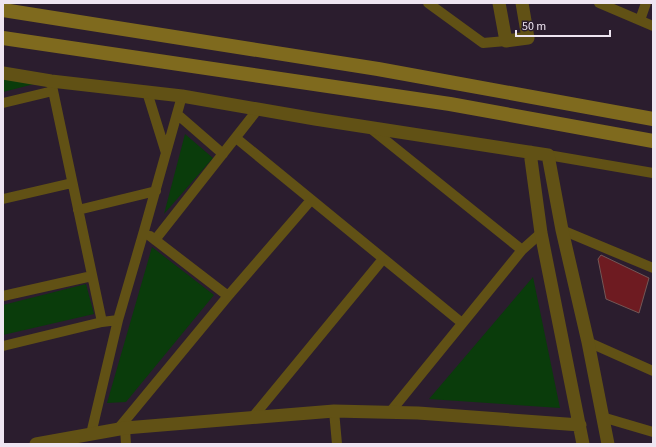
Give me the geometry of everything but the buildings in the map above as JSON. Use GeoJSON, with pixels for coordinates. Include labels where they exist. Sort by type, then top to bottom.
{"type":"FeatureCollection","features":[{"type":"Feature","properties":{"kind":"main road"},"geometry":{"type":"LineString","coordinates":[[3,10],[378,69],[653,119]]}},
{"type":"Feature","properties":{"kind":"main road"},"geometry":{"type":"LineString","coordinates":[[3,38],[450,104],[653,141]]}},
{"type":"Feature","properties":{"kind":"street"},"geometry":{"type":"LineString","coordinates":[[428,3],[483,43],[528,38],[522,3]]}},
{"type":"Feature","properties":{"kind":"street"},"geometry":{"type":"LineString","coordinates":[[499,3],[506,41]]}},
{"type":"Feature","properties":{"kind":"street"},"geometry":{"type":"LineString","coordinates":[[599,3],[653,26]]}},
{"type":"Feature","properties":{"kind":"street"},"geometry":{"type":"LineString","coordinates":[[640,20],[646,3]]}},
{"type":"Feature","properties":{"kind":"street"},"geometry":{"type":"LineString","coordinates":[[3,73],[52,86],[148,92],[182,96],[653,173]]}},
{"type":"Feature","properties":{"kind":"street"},"geometry":{"type":"LineString","coordinates":[[3,103],[52,86]]}},
{"type":"Feature","properties":{"kind":"street"},"geometry":{"type":"LineString","coordinates":[[52,86],[102,322]]}},
{"type":"Feature","properties":{"kind":"street"},"geometry":{"type":"LineString","coordinates":[[148,92],[166,153]]}},
{"type":"Feature","properties":{"kind":"street"},"geometry":{"type":"LineString","coordinates":[[91,434],[118,320],[182,96]]}},
{"type":"Feature","properties":{"kind":"street"},"geometry":{"type":"LineString","coordinates":[[155,240],[258,109]]}},
{"type":"Feature","properties":{"kind":"street"},"geometry":{"type":"LineString","coordinates":[[177,114],[223,154]]}},
{"type":"Feature","properties":{"kind":"street"},"geometry":{"type":"LineString","coordinates":[[369,127],[522,250]]}},
{"type":"Feature","properties":{"kind":"street"},"geometry":{"type":"LineString","coordinates":[[236,138],[462,323]]}},
{"type":"Feature","properties":{"kind":"street"},"geometry":{"type":"LineString","coordinates":[[530,152],[541,234],[583,444]]}},
{"type":"Feature","properties":{"kind":"street"},"geometry":{"type":"LineString","coordinates":[[548,155],[562,230],[588,342],[608,444]]}},
{"type":"Feature","properties":{"kind":"street"},"geometry":{"type":"LineString","coordinates":[[3,199],[72,183]]}},
{"type":"Feature","properties":{"kind":"street"},"geometry":{"type":"LineString","coordinates":[[78,210],[156,191]]}},
{"type":"Feature","properties":{"kind":"street"},"geometry":{"type":"LineString","coordinates":[[121,429],[228,296],[311,200]]}},
{"type":"Feature","properties":{"kind":"street"},"geometry":{"type":"LineString","coordinates":[[391,411],[522,250],[541,234],[562,230],[653,268]]}},
{"type":"Feature","properties":{"kind":"street"},"geometry":{"type":"LineString","coordinates":[[144,231],[228,296]]}},
{"type":"Feature","properties":{"kind":"street"},"geometry":{"type":"LineString","coordinates":[[252,418],[383,259]]}},
{"type":"Feature","properties":{"kind":"street"},"geometry":{"type":"LineString","coordinates":[[3,296],[92,276]]}},
{"type":"Feature","properties":{"kind":"street"},"geometry":{"type":"LineString","coordinates":[[3,346],[102,322],[118,320]]}},
{"type":"Feature","properties":{"kind":"street"},"geometry":{"type":"LineString","coordinates":[[588,342],[653,371]]}},
{"type":"Feature","properties":{"kind":"street"},"geometry":{"type":"LineString","coordinates":[[36,444],[121,429],[334,411],[391,411],[580,425]]}},
{"type":"Feature","properties":{"kind":"street"},"geometry":{"type":"LineString","coordinates":[[334,411],[337,444]]}},
{"type":"Feature","properties":{"kind":"street"},"geometry":{"type":"LineString","coordinates":[[602,417],[653,432]]}},
{"type":"Feature","properties":{"kind":"street"},"geometry":{"type":"LineString","coordinates":[[121,429],[126,444]]}},
{"type":"Feature","properties":{"kind":"green space"},"geometry":{"type":"Polygon","coordinates":[[[3,78],[38,83],[3,92],[3,78]]]}},
{"type":"Feature","properties":{"kind":"green space"},"geometry":{"type":"Polygon","coordinates":[[[185,134],[213,158],[164,214],[185,134]]]}},
{"type":"Feature","properties":{"kind":"green space"},"geometry":{"type":"Polygon","coordinates":[[[152,247],[214,295],[126,402],[107,403],[152,247]]]}},
{"type":"Feature","properties":{"kind":"green space"},"geometry":{"type":"Polygon","coordinates":[[[533,277],[560,408],[429,399],[533,277]]]}},
{"type":"Feature","properties":{"kind":"green space"},"geometry":{"type":"Polygon","coordinates":[[[86,284],[94,314],[3,335],[3,305],[86,284]]]}}]}
